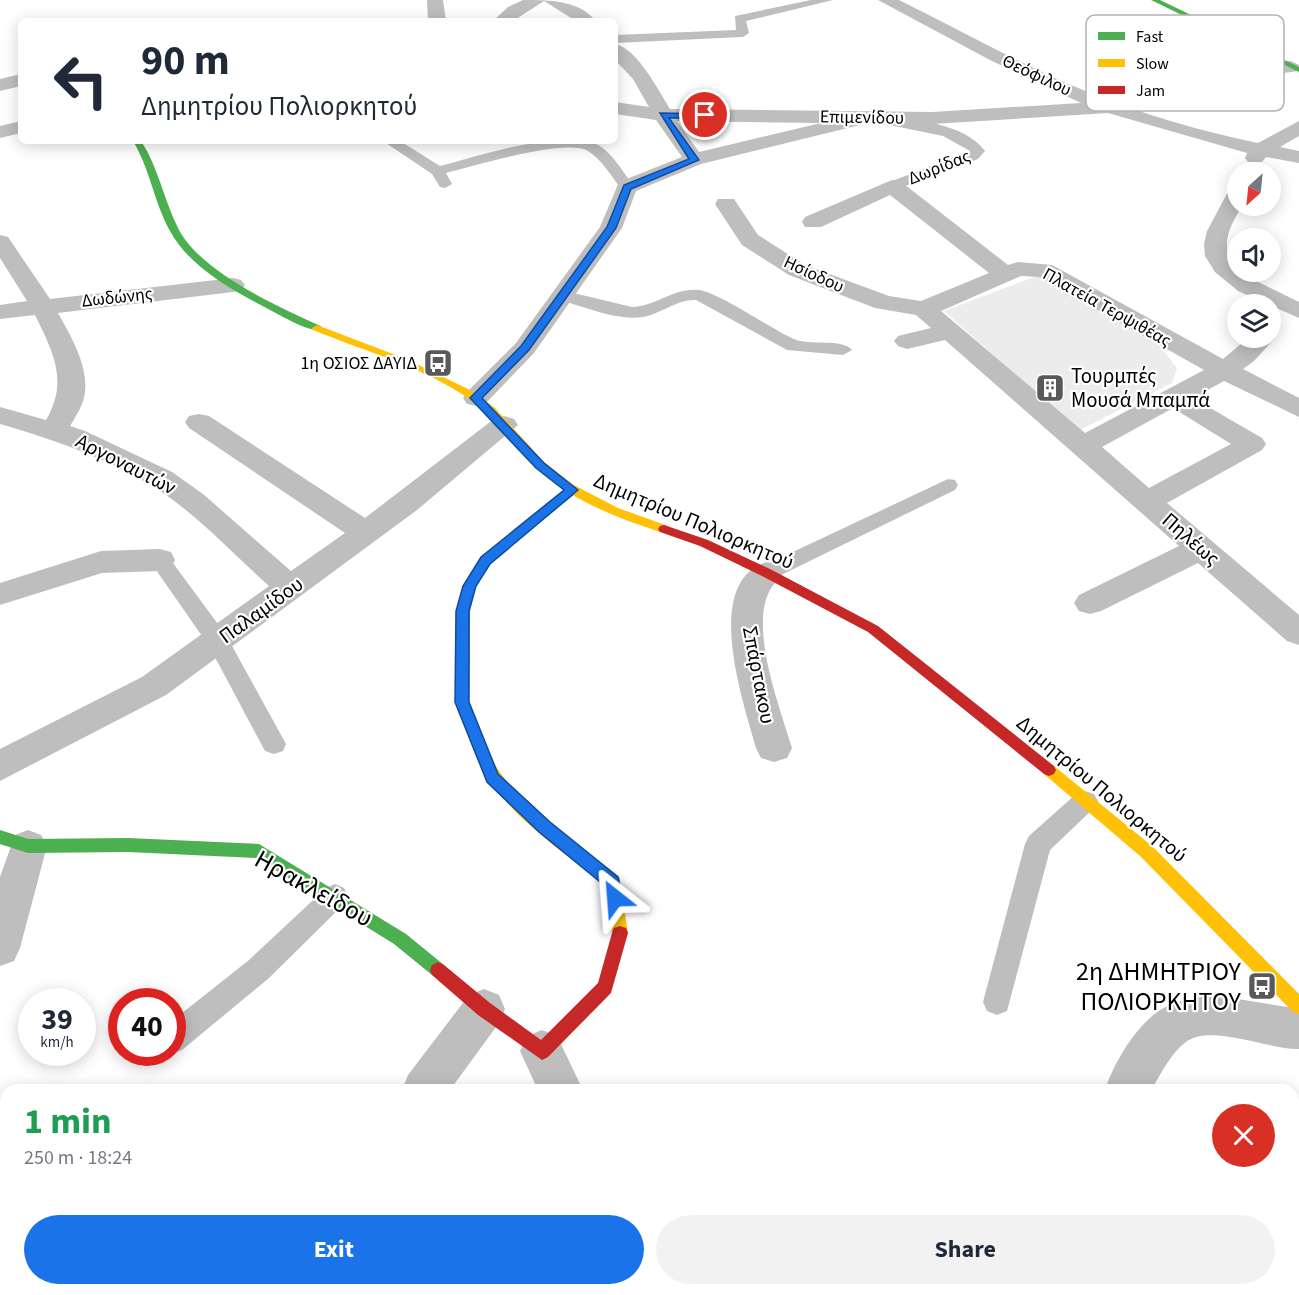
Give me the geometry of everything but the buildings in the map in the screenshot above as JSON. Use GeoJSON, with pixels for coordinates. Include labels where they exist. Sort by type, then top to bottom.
{"type":"FeatureCollection","features":[{"type":"Feature","properties":{"kind":"street"},"geometry":{"type":"LineString","coordinates":[[435,0],[436,18]]}},
{"type":"Feature","properties":{"kind":"street"},"geometry":{"type":"LineString","coordinates":[[505,18],[519,5],[537,0]]}},
{"type":"Feature","properties":{"kind":"street"},"geometry":{"type":"LineString","coordinates":[[552,0],[570,8],[583,18]]}},
{"type":"Feature","properties":{"kind":"street","name":"Θεόφιλου"},"geometry":{"type":"LineString","coordinates":[[886,0],[1007,62],[1086,97]]}},
{"type":"Feature","properties":{"kind":"street"},"geometry":{"type":"LineString","coordinates":[[1154,0],[1186,15]]}},
{"type":"Feature","properties":{"kind":"street"},"geometry":{"type":"LineString","coordinates":[[1170,0],[1199,15]]}},
{"type":"Feature","properties":{"kind":"street"},"geometry":{"type":"LineString","coordinates":[[618,52],[641,76],[663,115],[694,160]]}},
{"type":"Feature","properties":{"kind":"street"},"geometry":{"type":"LineString","coordinates":[[0,85],[18,81]]}},
{"type":"Feature","properties":{"kind":"street","name":"Επιμενίδου"},"geometry":{"type":"LineString","coordinates":[[618,108],[663,115],[932,118],[1086,108]]}},
{"type":"Feature","properties":{"kind":"street","name":"Θεόφιλου"},"geometry":{"type":"LineString","coordinates":[[1124,111],[1259,151],[1299,158]]}},
{"type":"Feature","properties":{"kind":"street"},"geometry":{"type":"LineString","coordinates":[[476,398],[525,348],[611,228],[627,187],[694,160],[869,117]]}},
{"type":"Feature","properties":{"kind":"street"},"geometry":{"type":"LineString","coordinates":[[1253,162],[1259,151],[1299,127]]}},
{"type":"Feature","properties":{"kind":"street"},"geometry":{"type":"LineString","coordinates":[[0,132],[18,128]]}},
{"type":"Feature","properties":{"kind":"street","name":"Δημητρίου Πολιορκητού"},"geometry":{"type":"LineString","coordinates":[[140,144],[175,233],[194,254],[233,285],[274,310],[432,373],[476,398],[540,465],[572,490],[608,510],[704,543],[847,614],[889,640],[1165,868],[1299,1006]]}},
{"type":"Feature","properties":{"kind":"street"},"geometry":{"type":"LineString","coordinates":[[1259,151],[1299,167]]}},
{"type":"Feature","properties":{"kind":"street","name":"Δωρίδας"},"geometry":{"type":"LineString","coordinates":[[813,222],[892,186],[1005,274]]}},
{"type":"Feature","properties":{"kind":"street","name":"Ησίοδου"},"geometry":{"type":"LineString","coordinates":[[726,204],[750,240],[796,270],[884,303],[924,309]]}},
{"type":"Feature","properties":{"kind":"street"},"geometry":{"type":"LineString","coordinates":[[1227,214],[1215,244],[1221,263],[1241,282],[1292,308]]}},
{"type":"Feature","properties":{"kind":"street"},"geometry":{"type":"LineString","coordinates":[[0,242],[43,305],[65,357],[72,383],[72,395],[54,430]]}},
{"type":"Feature","properties":{"kind":"street","name":"Πλατεία Τερψιθέας"},"geometry":{"type":"LineString","coordinates":[[924,309],[1026,267],[1052,273],[1223,371],[1299,409]]}},
{"type":"Feature","properties":{"kind":"street","name":"Δωδώνης"},"geometry":{"type":"LineString","coordinates":[[0,312],[43,305],[233,285]]}},
{"type":"Feature","properties":{"kind":"street"},"geometry":{"type":"LineString","coordinates":[[924,309],[1084,445],[1223,371],[1253,348]]}},
{"type":"Feature","properties":{"kind":"street"},"geometry":{"type":"LineString","coordinates":[[907,341],[951,331]]}},
{"type":"Feature","properties":{"kind":"street"},"geometry":{"type":"LineString","coordinates":[[1148,501],[1252,444],[1173,397]]}},
{"type":"Feature","properties":{"kind":"street","name":"Αργοναυτών"},"geometry":{"type":"LineString","coordinates":[[3,419],[54,430],[84,441],[177,488],[291,588]]}},
{"type":"Feature","properties":{"kind":"street"},"geometry":{"type":"LineString","coordinates":[[199,422],[366,533]]}},
{"type":"Feature","properties":{"kind":"street","name":"Παλαμίδου"},"geometry":{"type":"LineString","coordinates":[[0,766],[154,686],[407,503],[504,425]]}},
{"type":"Feature","properties":{"kind":"street","name":"Πηλέως"},"geometry":{"type":"LineString","coordinates":[[1084,445],[1299,633]]}},
{"type":"Feature","properties":{"kind":"street"},"geometry":{"type":"LineString","coordinates":[[542,1051],[605,987],[620,931],[613,882],[544,827],[492,778],[462,702],[463,611],[470,586],[485,560],[572,490]]}},
{"type":"Feature","properties":{"kind":"street"},"geometry":{"type":"LineString","coordinates":[[1090,603],[1201,548]]}},
{"type":"Feature","properties":{"kind":"street"},"geometry":{"type":"LineString","coordinates":[[0,594],[100,562],[160,560]]}},
{"type":"Feature","properties":{"kind":"street","name":"Σπάρτακου"},"geometry":{"type":"LineString","coordinates":[[767,573],[757,582],[748,599],[748,625],[755,673],[774,748]]}},
{"type":"Feature","properties":{"kind":"street"},"geometry":{"type":"LineString","coordinates":[[0,948],[14,842]]}},
{"type":"Feature","properties":{"kind":"street","name":"Ηρακλείδου"},"geometry":{"type":"LineString","coordinates":[[14,842],[259,851],[335,896],[400,939],[484,1009],[542,1051],[558,1084]]}},
{"type":"Feature","properties":{"kind":"street"},"geometry":{"type":"LineString","coordinates":[[428,1084],[484,1009]]}},
{"type":"Feature","properties":{"kind":"street"},"geometry":{"type":"LineString","coordinates":[[1131,1084],[1157,1040],[1167,1029],[1179,1020],[1194,1015],[1221,1015],[1285,1029],[1299,1029]]}},
{"type":"Feature","properties":{"kind":"lane"},"geometry":{"type":"LineString","coordinates":[[618,39],[743,33],[739,19],[827,0]]}},
{"type":"Feature","properties":{"kind":"lane","name":"Δωρίδας"},"geometry":{"type":"LineString","coordinates":[[869,117],[939,129],[974,146],[978,151],[974,156],[892,186]]}},
{"type":"Feature","properties":{"kind":"lane"},"geometry":{"type":"LineString","coordinates":[[394,144],[441,177],[494,158],[543,147],[583,145],[594,149],[627,187]]}},
{"type":"Feature","properties":{"kind":"lane"},"geometry":{"type":"LineString","coordinates":[[484,144],[494,158]]}},
{"type":"Feature","properties":{"kind":"lane"},"geometry":{"type":"LineString","coordinates":[[561,295],[636,313],[650,310],[684,294],[699,294],[793,346],[843,350]]}},
{"type":"Feature","properties":{"kind":"lane"},"geometry":{"type":"LineString","coordinates":[[767,573],[948,485]]}},
{"type":"Feature","properties":{"kind":"lane"},"geometry":{"type":"LineString","coordinates":[[160,560],[218,641],[274,744]]}},
{"type":"Feature","properties":{"kind":"lane"},"geometry":{"type":"LineString","coordinates":[[997,1002],[1038,844],[1085,801]]}},
{"type":"Feature","properties":{"kind":"lane"},"geometry":{"type":"LineString","coordinates":[[186,1029],[259,969],[335,896]]}},
{"type":"Feature","properties":{"kind":"shaded area"},"geometry":{"type":"Polygon","coordinates":[[[1044,273],[1160,346],[1177,368],[1172,383],[1078,431],[944,311],[1044,273]]]}},
{"type":"Feature","properties":{"kind":"traffic: fast"},"geometry":{"type":"LineString","coordinates":[[1154,0],[1185,15]]}},
{"type":"Feature","properties":{"kind":"traffic: fast"},"geometry":{"type":"LineString","coordinates":[[1284,63],[1299,70]]}},
{"type":"Feature","properties":{"kind":"traffic: fast"},"geometry":{"type":"LineString","coordinates":[[139,144],[153,173],[169,219],[184,245],[199,260],[238,288],[317,328]]}},
{"type":"Feature","properties":{"kind":"traffic: fast"},"geometry":{"type":"LineString","coordinates":[[487,764],[462,702],[463,611],[470,586],[485,560],[572,490]]}},
{"type":"Feature","properties":{"kind":"traffic: fast"},"geometry":{"type":"LineString","coordinates":[[0,837],[28,846],[128,845],[259,851],[400,939],[438,970]]}},
{"type":"Feature","properties":{"kind":"traffic: slow"},"geometry":{"type":"LineString","coordinates":[[317,328],[403,361],[464,391],[491,410],[539,464],[567,486],[598,504],[664,529]]}},
{"type":"Feature","properties":{"kind":"traffic: slow"},"geometry":{"type":"LineString","coordinates":[[487,764],[495,778],[524,810],[613,882],[620,933]]}},
{"type":"Feature","properties":{"kind":"traffic: slow"},"geometry":{"type":"LineString","coordinates":[[1049,770],[1146,851],[1299,1006]]}},
{"type":"Feature","properties":{"kind":"traffic: jam"},"geometry":{"type":"LineString","coordinates":[[664,529],[704,543],[767,573],[873,629],[1049,770]]}},
{"type":"Feature","properties":{"kind":"traffic: jam"},"geometry":{"type":"LineString","coordinates":[[438,970],[484,1009],[542,1051],[605,987],[620,933]]}},
{"type":"Feature","properties":{"kind":"place","name":"1η ΟΣΙΟΣ ΔΑΥΙΔ"},"geometry":{"type":"Point","coordinates":[438,363]}},
{"type":"Feature","properties":{"kind":"place","name":"Τουρμπές Μουσά Μπαμπά"},"geometry":{"type":"Point","coordinates":[1050,388]}},
{"type":"Feature","properties":{"kind":"place","name":"2η ΔΗΜΗΤΡΙΟΥ ΠΟΛΙΟΡΚΗΤΟΥ"},"geometry":{"type":"Point","coordinates":[1262,986]}},
{"type":"Feature","properties":{"kind":"route"},"geometry":{"type":"LineString","coordinates":[[615,898],[613,882],[544,827],[492,778],[462,702],[463,611],[470,586],[485,560],[572,490],[540,465],[476,398],[525,348],[611,228],[627,187],[694,160],[663,115],[705,115]]}}]}
